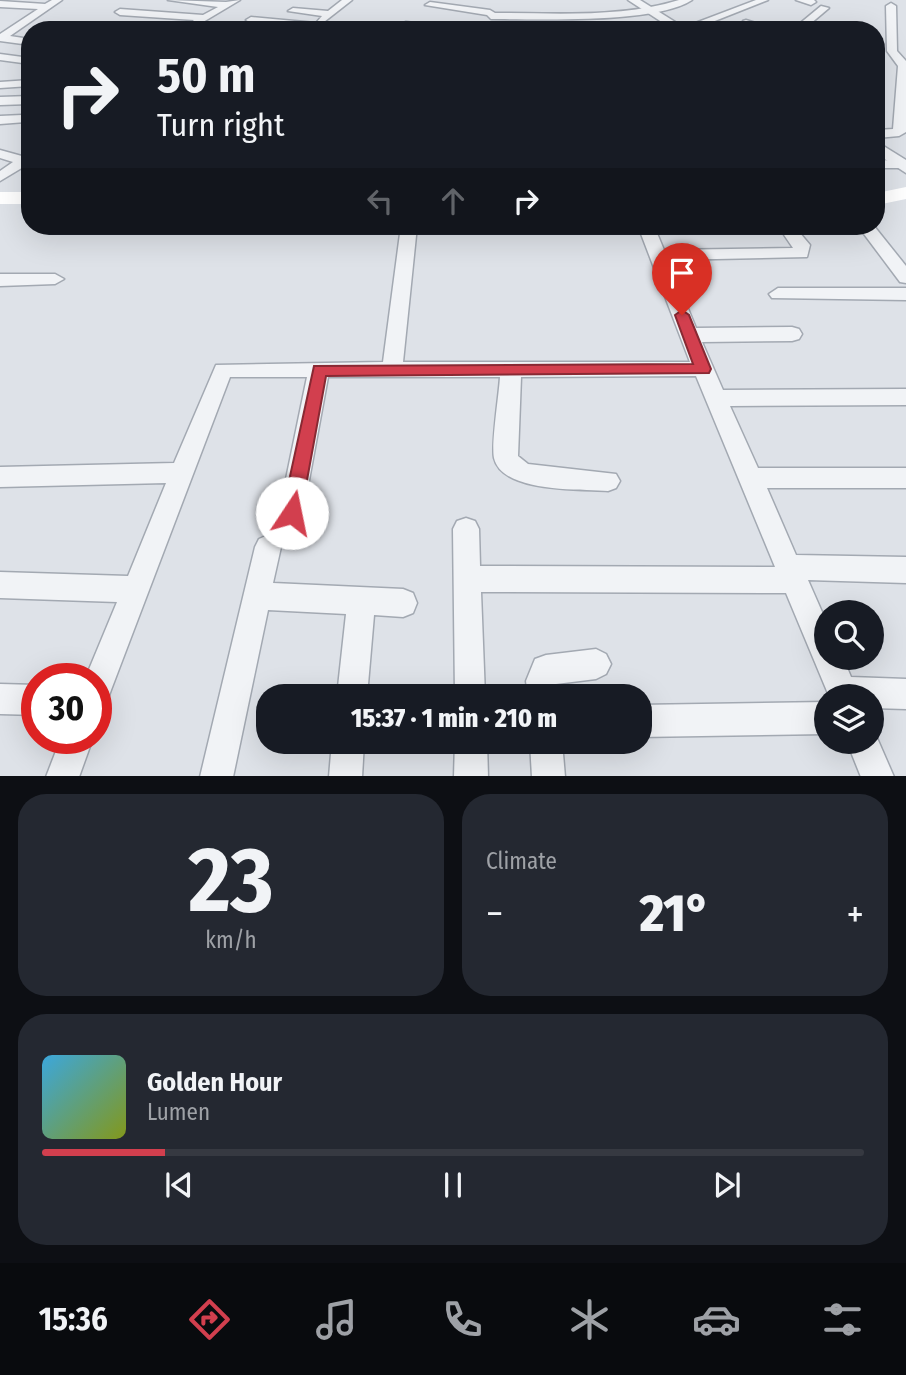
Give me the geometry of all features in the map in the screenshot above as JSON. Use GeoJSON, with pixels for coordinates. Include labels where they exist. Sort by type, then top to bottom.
{"type":"FeatureCollection","features":[{"type":"Feature","properties":{"kind":"main road"},"geometry":{"type":"LineString","coordinates":[[885,197],[906,193]]}},
{"type":"Feature","properties":{"kind":"main road"},"geometry":{"type":"LineString","coordinates":[[0,198],[21,198]]}},
{"type":"Feature","properties":{"kind":"street"},"geometry":{"type":"LineString","coordinates":[[26,21],[58,0]]}},
{"type":"Feature","properties":{"kind":"street"},"geometry":{"type":"LineString","coordinates":[[172,0],[231,3]]}},
{"type":"Feature","properties":{"kind":"street"},"geometry":{"type":"LineString","coordinates":[[335,0],[347,0]]}},
{"type":"Feature","properties":{"kind":"street"},"geometry":{"type":"LineString","coordinates":[[321,21],[347,0]]}},
{"type":"Feature","properties":{"kind":"street"},"geometry":{"type":"LineString","coordinates":[[485,0],[492,20]]}},
{"type":"Feature","properties":{"kind":"street"},"geometry":{"type":"LineString","coordinates":[[633,0],[668,21]]}},
{"type":"Feature","properties":{"kind":"street"},"geometry":{"type":"LineString","coordinates":[[438,14],[492,20],[653,11],[688,0]]}},
{"type":"Feature","properties":{"kind":"street"},"geometry":{"type":"LineString","coordinates":[[707,21],[764,0]]}},
{"type":"Feature","properties":{"kind":"street"},"geometry":{"type":"LineString","coordinates":[[199,21],[231,3]]}},
{"type":"Feature","properties":{"kind":"street"},"geometry":{"type":"LineString","coordinates":[[0,4],[47,7]]}},
{"type":"Feature","properties":{"kind":"street"},"geometry":{"type":"LineString","coordinates":[[430,5],[492,20]]}},
{"type":"Feature","properties":{"kind":"street"},"geometry":{"type":"LineString","coordinates":[[885,133],[899,132],[904,66],[891,51],[891,6]]}},
{"type":"Feature","properties":{"kind":"street"},"geometry":{"type":"LineString","coordinates":[[808,21],[824,8]]}},
{"type":"Feature","properties":{"kind":"street"},"geometry":{"type":"LineString","coordinates":[[279,10],[330,14]]}},
{"type":"Feature","properties":{"kind":"street"},"geometry":{"type":"LineString","coordinates":[[120,12],[204,18]]}},
{"type":"Feature","properties":{"kind":"street"},"geometry":{"type":"LineString","coordinates":[[251,20],[259,21]]}},
{"type":"Feature","properties":{"kind":"street"},"geometry":{"type":"LineString","coordinates":[[0,38],[21,24]]}},
{"type":"Feature","properties":{"kind":"street"},"geometry":{"type":"LineString","coordinates":[[0,38],[21,41]]}},
{"type":"Feature","properties":{"kind":"street"},"geometry":{"type":"LineString","coordinates":[[0,57],[21,60]]}},
{"type":"Feature","properties":{"kind":"street"},"geometry":{"type":"LineString","coordinates":[[0,85],[21,84]]}},
{"type":"Feature","properties":{"kind":"street"},"geometry":{"type":"LineString","coordinates":[[0,101],[21,100]]}},
{"type":"Feature","properties":{"kind":"street"},"geometry":{"type":"LineString","coordinates":[[0,120],[21,119]]}},
{"type":"Feature","properties":{"kind":"street"},"geometry":{"type":"LineString","coordinates":[[885,153],[903,166]]}},
{"type":"Feature","properties":{"kind":"street"},"geometry":{"type":"LineString","coordinates":[[0,154],[21,160]]}},
{"type":"Feature","properties":{"kind":"street"},"geometry":{"type":"LineString","coordinates":[[0,177],[21,163]]}},
{"type":"Feature","properties":{"kind":"street"},"geometry":{"type":"LineString","coordinates":[[885,165],[903,166]]}},
{"type":"Feature","properties":{"kind":"street"},"geometry":{"type":"LineString","coordinates":[[392,370],[408,235]]}},
{"type":"Feature","properties":{"kind":"street"},"geometry":{"type":"LineString","coordinates":[[650,235],[703,369],[814,626]]}},
{"type":"Feature","properties":{"kind":"street"},"geometry":{"type":"LineString","coordinates":[[658,255],[801,253],[802,246],[793,235]]}},
{"type":"Feature","properties":{"kind":"street"},"geometry":{"type":"LineString","coordinates":[[875,235],[898,257],[906,278]]}},
{"type":"Feature","properties":{"kind":"street"},"geometry":{"type":"LineString","coordinates":[[0,279],[55,279]]}},
{"type":"Feature","properties":{"kind":"street"},"geometry":{"type":"LineString","coordinates":[[778,294],[906,294]]}},
{"type":"Feature","properties":{"kind":"street"},"geometry":{"type":"LineString","coordinates":[[690,335],[792,334]]}},
{"type":"Feature","properties":{"kind":"street"},"geometry":{"type":"LineString","coordinates":[[511,369],[506,458],[514,468],[524,474],[608,481]]}},
{"type":"Feature","properties":{"kind":"street"},"geometry":{"type":"LineString","coordinates":[[107,663],[223,370],[703,369]]}},
{"type":"Feature","properties":{"kind":"street"},"geometry":{"type":"LineString","coordinates":[[292,513],[319,370]]}},
{"type":"Feature","properties":{"kind":"street"},"geometry":{"type":"LineString","coordinates":[[716,398],[906,397]]}},
{"type":"Feature","properties":{"kind":"street"},"geometry":{"type":"LineString","coordinates":[[0,477],[182,474]]}},
{"type":"Feature","properties":{"kind":"street"},"geometry":{"type":"LineString","coordinates":[[750,478],[906,478]]}},
{"type":"Feature","properties":{"kind":"street"},"geometry":{"type":"LineString","coordinates":[[466,529],[470,684]]}},
{"type":"Feature","properties":{"kind":"street"},"geometry":{"type":"LineString","coordinates":[[216,776],[268,547]]}},
{"type":"Feature","properties":{"kind":"street"},"geometry":{"type":"LineString","coordinates":[[467,579],[906,570]]}},
{"type":"Feature","properties":{"kind":"street"},"geometry":{"type":"LineString","coordinates":[[0,585],[136,589]]}},
{"type":"Feature","properties":{"kind":"street"},"geometry":{"type":"LineString","coordinates":[[257,596],[403,603]]}},
{"type":"Feature","properties":{"kind":"street"},"geometry":{"type":"LineString","coordinates":[[353,684],[361,603]]}},
{"type":"Feature","properties":{"kind":"street"},"geometry":{"type":"LineString","coordinates":[[541,684],[547,670],[596,664]]}},
{"type":"Feature","properties":{"kind":"street"},"geometry":{"type":"LineString","coordinates":[[884,697],[906,694]]}},
{"type":"Feature","properties":{"kind":"street"},"geometry":{"type":"LineString","coordinates":[[0,699],[21,700]]}},
{"type":"Feature","properties":{"kind":"street"},"geometry":{"type":"LineString","coordinates":[[652,720],[814,704]]}},
{"type":"Feature","properties":{"kind":"street"},"geometry":{"type":"LineString","coordinates":[[62,776],[71,754]]}},
{"type":"Feature","properties":{"kind":"street"},"geometry":{"type":"LineString","coordinates":[[345,776],[347,754]]}},
{"type":"Feature","properties":{"kind":"street"},"geometry":{"type":"LineString","coordinates":[[471,754],[471,776]]}},
{"type":"Feature","properties":{"kind":"street"},"geometry":{"type":"LineString","coordinates":[[547,754],[549,776]]}},
{"type":"Feature","properties":{"kind":"street"},"geometry":{"type":"LineString","coordinates":[[868,754],[878,776]]}},
{"type":"Feature","properties":{"kind":"route"},"geometry":{"type":"LineString","coordinates":[[292,513],[319,370],[703,369],[682,315]]}}]}
